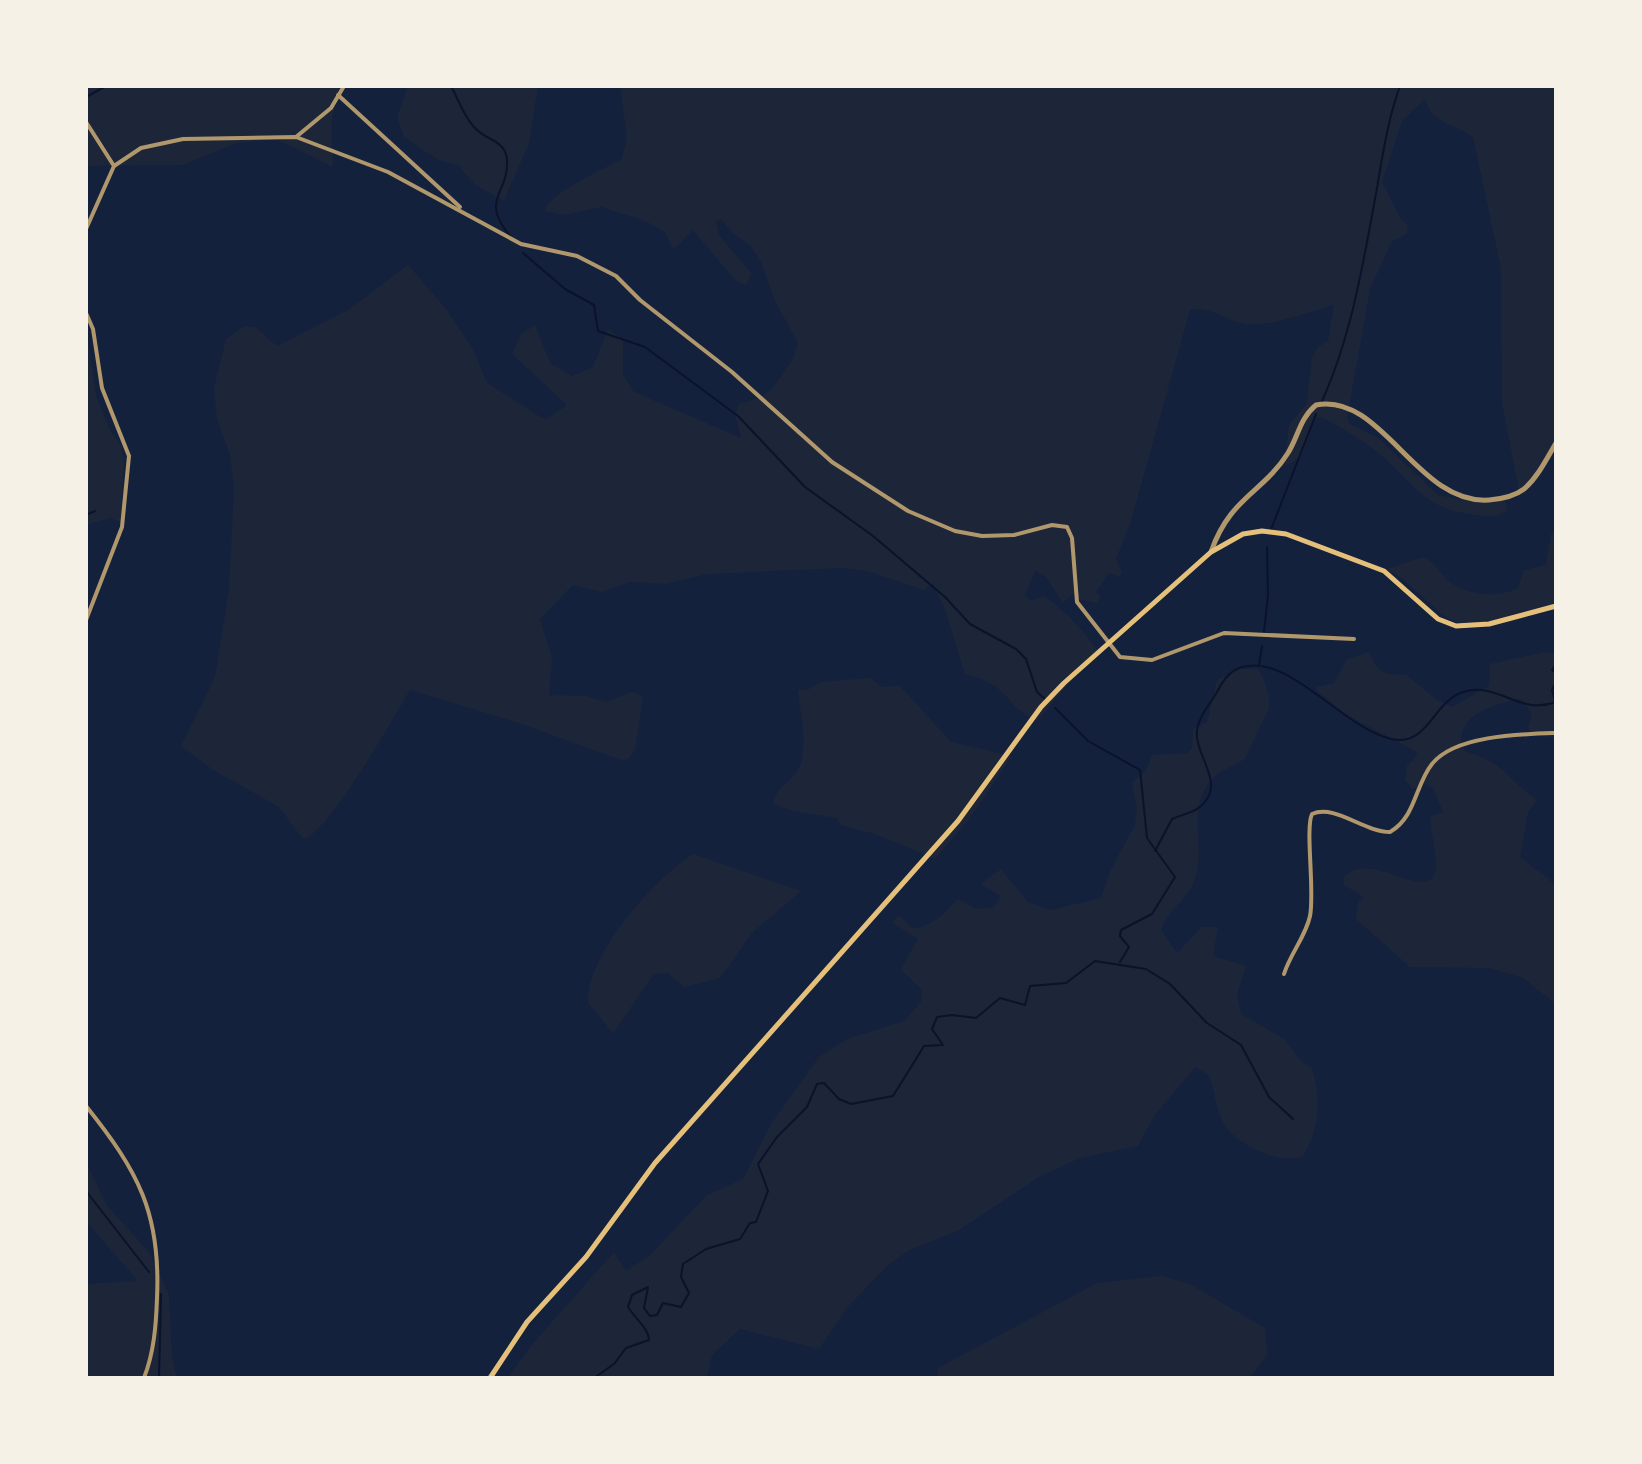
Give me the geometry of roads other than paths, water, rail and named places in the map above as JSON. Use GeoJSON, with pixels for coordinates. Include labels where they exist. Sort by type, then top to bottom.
{"type":"FeatureCollection","features":[{"type":"Feature","properties":{"kind":"main road"},"geometry":{"type":"LineString","coordinates":[[490,1378],[527,1322],[586,1257],[655,1163],[958,821],[1041,707],[1211,552],[1243,534],[1262,531],[1286,534],[1384,571],[1438,619],[1456,626],[1489,624],[1556,606]]}},
{"type":"Feature","properties":{"kind":"street"},"geometry":{"type":"LineString","coordinates":[[296,137],[331,108],[344,86]]}},
{"type":"Feature","properties":{"kind":"street"},"geometry":{"type":"LineString","coordinates":[[338,95],[352,111],[453,198],[462,210]]}},
{"type":"Feature","properties":{"kind":"street"},"geometry":{"type":"LineString","coordinates":[[86,122],[114,166]]}},
{"type":"Feature","properties":{"kind":"street"},"geometry":{"type":"LineString","coordinates":[[86,229],[114,166],[155,144],[296,137],[388,172],[521,244],[577,256],[616,276],[640,300],[732,372],[832,462],[875,493],[908,511],[955,531],[982,536],[1014,535],[1052,525],[1067,527],[1072,538],[1077,602],[1120,657],[1145,661],[1224,633],[1354,639]]}},
{"type":"Feature","properties":{"kind":"street"},"geometry":{"type":"LineString","coordinates":[[86,313],[93,329],[102,388],[129,456],[122,527],[86,620]]}},
{"type":"Feature","properties":{"kind":"street"},"geometry":{"type":"LineString","coordinates":[[1211,552],[1230,512],[1287,454],[1304,419],[1316,405],[1328,405],[1368,420],[1439,485],[1469,499],[1495,500],[1523,490],[1556,443]]}},
{"type":"Feature","properties":{"kind":"street"},"geometry":{"type":"LineString","coordinates":[[1284,974],[1309,920],[1312,814],[1327,812],[1390,832],[1411,810],[1438,759],[1482,740],[1556,733]]}},
{"type":"Feature","properties":{"kind":"street"},"geometry":{"type":"LineString","coordinates":[[86,1106],[119,1147],[137,1179],[157,1239],[157,1314],[153,1349],[144,1378]]}},
{"type":"Feature","properties":{"kind":"waterway"},"geometry":{"type":"LineString","coordinates":[[86,97],[106,86]]}},
{"type":"Feature","properties":{"kind":"waterway"},"geometry":{"type":"LineString","coordinates":[[451,86],[473,125],[500,145],[506,154],[506,172],[496,204],[501,223],[510,236]]}},
{"type":"Feature","properties":{"kind":"waterway"},"geometry":{"type":"LineString","coordinates":[[1322,401],[1356,296],[1386,136],[1400,86]]}},
{"type":"Feature","properties":{"kind":"waterway"},"geometry":{"type":"LineString","coordinates":[[523,253],[565,289],[594,305],[598,331],[645,347],[738,416],[805,487],[873,536],[945,597],[970,624],[1016,649],[1026,659],[1037,692],[1045,699]]}},
{"type":"Feature","properties":{"kind":"waterway"},"geometry":{"type":"LineString","coordinates":[[1270,532],[1316,414]]}},
{"type":"Feature","properties":{"kind":"waterway"},"geometry":{"type":"LineString","coordinates":[[86,515],[95,511]]}},
{"type":"Feature","properties":{"kind":"waterway"},"geometry":{"type":"LineString","coordinates":[[1264,632],[1268,595],[1267,547]]}},
{"type":"Feature","properties":{"kind":"waterway"},"geometry":{"type":"LineString","coordinates":[[1259,665],[1262,646]]}},
{"type":"Feature","properties":{"kind":"waterway"},"geometry":{"type":"LineString","coordinates":[[1556,665],[1552,670],[1556,673]]}},
{"type":"Feature","properties":{"kind":"waterway"},"geometry":{"type":"LineString","coordinates":[[1155,851],[1172,819],[1195,810],[1207,799],[1211,783],[1199,747],[1198,725],[1224,680],[1242,667],[1261,666],[1280,672],[1359,725],[1398,740],[1417,734],[1446,703],[1463,692],[1487,691],[1531,705],[1556,702]]}},
{"type":"Feature","properties":{"kind":"waterway"},"geometry":{"type":"LineString","coordinates":[[1555,701],[1552,690],[1556,683]]}},
{"type":"Feature","properties":{"kind":"waterway"},"geometry":{"type":"LineString","coordinates":[[1055,708],[1088,741],[1140,770],[1147,838],[1175,877],[1152,914],[1121,930],[1120,936],[1129,947],[1120,962]]}},
{"type":"Feature","properties":{"kind":"waterway"},"geometry":{"type":"LineString","coordinates":[[594,1378],[614,1364],[626,1348],[649,1340],[644,1327],[628,1307],[632,1295],[648,1287],[644,1308],[650,1316],[657,1315],[663,1303],[681,1307],[689,1293],[681,1277],[683,1264],[706,1249],[740,1239],[750,1223],[756,1222],[768,1191],[758,1164],[777,1137],[807,1107],[817,1084],[824,1083],[839,1099],[851,1104],[893,1096],[924,1046],[943,1045],[932,1029],[937,1017],[976,1018],[1000,998],[1025,1005],[1030,986],[1066,983],[1095,961],[1146,969],[1170,984],[1207,1023],[1241,1045],[1269,1097],[1293,1119]]}},
{"type":"Feature","properties":{"kind":"waterway"},"geometry":{"type":"LineString","coordinates":[[86,1191],[149,1272]]}},
{"type":"Feature","properties":{"kind":"waterway"},"geometry":{"type":"LineString","coordinates":[[159,1378],[161,1294]]}}]}
